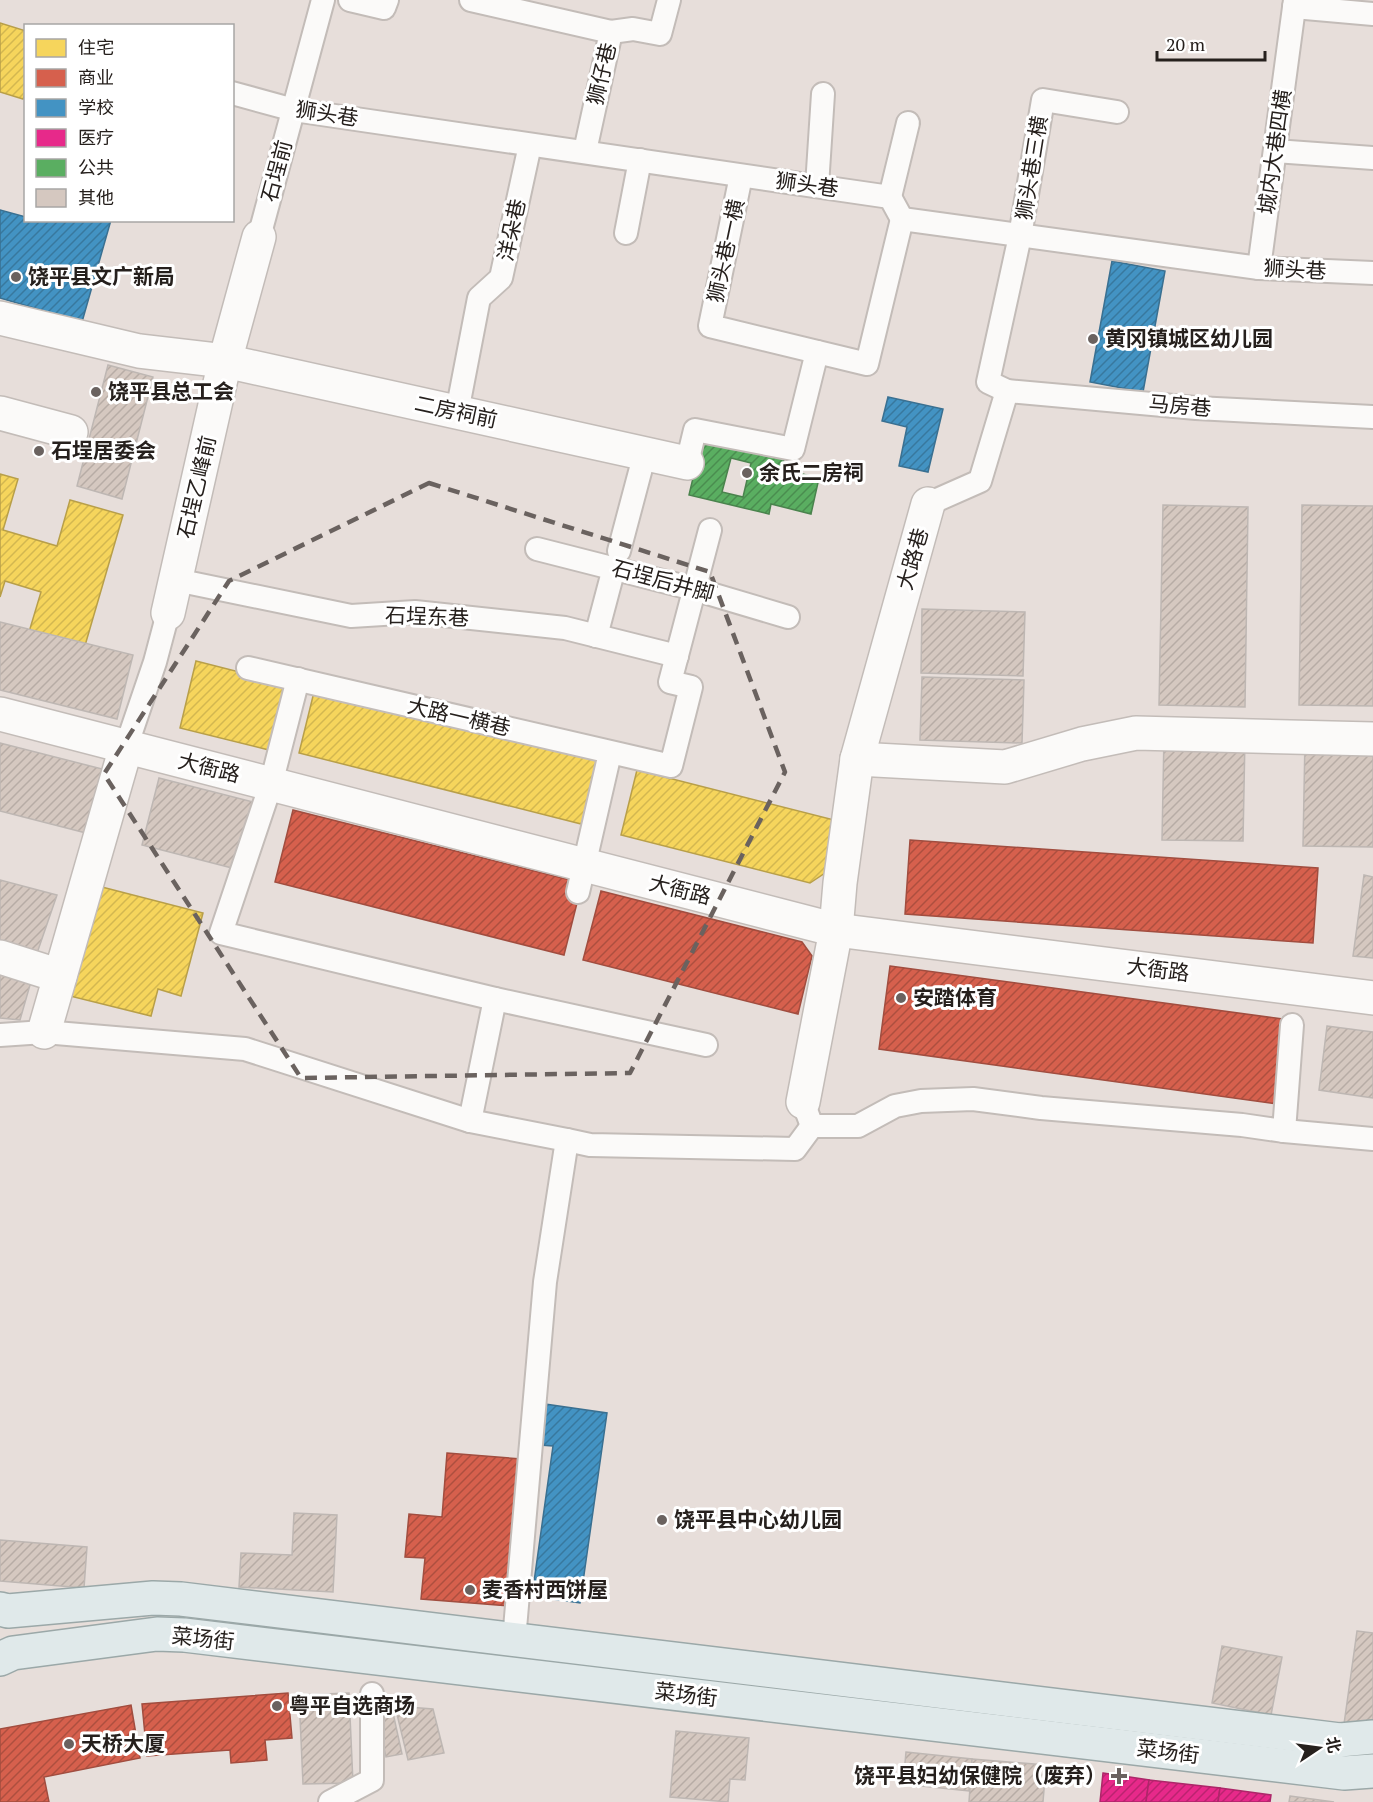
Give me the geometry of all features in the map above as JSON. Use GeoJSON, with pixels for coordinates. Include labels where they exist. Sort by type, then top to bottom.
{"type":"FeatureCollection","features":[{"type":"Feature","properties":{"kind":"main road","name":"菜场街"},"geometry":{"type":"LineString","coordinates":[[0,1609],[9,1611],[153,1598],[181,1599],[1340,1740],[1373,1737]]}},
{"type":"Feature","properties":{"kind":"main road","name":"菜场街"},"geometry":{"type":"LineString","coordinates":[[0,1659],[13,1653],[146,1636],[184,1635],[1332,1772],[1373,1771]]}},
{"type":"Feature","properties":{"kind":"street","name":"石埕乙峰前"},"geometry":{"type":"LineString","coordinates":[[168,613],[225,361],[259,237]]}},
{"type":"Feature","properties":{"kind":"street","name":"二房祠前"},"geometry":{"type":"LineString","coordinates":[[0,318],[139,351],[225,361],[687,463]]}},
{"type":"Feature","properties":{"kind":"street"},"geometry":{"type":"LineString","coordinates":[[0,413],[71,432]]}},
{"type":"Feature","properties":{"kind":"street","name":"大路巷"},"geometry":{"type":"LineString","coordinates":[[807,1114],[836,930],[857,759],[928,504]]}},
{"type":"Feature","properties":{"kind":"street","name":"大衙路"},"geometry":{"type":"LineString","coordinates":[[0,714],[271,784],[582,879],[836,930],[1373,998]]}},
{"type":"Feature","properties":{"kind":"street"},"geometry":{"type":"LineString","coordinates":[[857,759],[1005,767],[1082,744],[1137,733],[1373,739]]}},
{"type":"Feature","properties":{"kind":"street"},"geometry":{"type":"LineString","coordinates":[[44,1032],[126,747]]}},
{"type":"Feature","properties":{"kind":"street"},"geometry":{"type":"LineString","coordinates":[[0,957],[60,976]]}},
{"type":"Feature","properties":{"kind":"lane","name":"石埕前"},"geometry":{"type":"LineString","coordinates":[[259,237],[322,0]]}},
{"type":"Feature","properties":{"kind":"lane"},"geometry":{"type":"LineString","coordinates":[[350,0],[384,8],[387,0]]}},
{"type":"Feature","properties":{"kind":"lane","name":"狮仔巷"},"geometry":{"type":"LineString","coordinates":[[471,0],[611,32],[585,151]]}},
{"type":"Feature","properties":{"kind":"lane"},"geometry":{"type":"LineString","coordinates":[[611,32],[633,28],[660,34],[669,0]]}},
{"type":"Feature","properties":{"kind":"lane"},"geometry":{"type":"LineString","coordinates":[[1295,3],[1373,14]]}},
{"type":"Feature","properties":{"kind":"lane","name":"城内大巷四横"},"geometry":{"type":"LineString","coordinates":[[1259,268],[1295,3]]}},
{"type":"Feature","properties":{"kind":"lane","name":"狮头巷"},"geometry":{"type":"LineString","coordinates":[[234,94],[294,110],[890,197]]}},
{"type":"Feature","properties":{"kind":"lane"},"geometry":{"type":"LineString","coordinates":[[817,186],[823,94]]}},
{"type":"Feature","properties":{"kind":"lane","name":"狮头巷三横"},"geometry":{"type":"LineString","coordinates":[[998,386],[1043,100],[1117,112]]}},
{"type":"Feature","properties":{"kind":"lane"},"geometry":{"type":"LineString","coordinates":[[687,463],[695,430],[793,449],[817,352],[867,364],[902,219],[890,197],[908,123]]}},
{"type":"Feature","properties":{"kind":"lane","name":"洋朵巷"},"geometry":{"type":"LineString","coordinates":[[457,412],[479,298],[501,278],[530,145]]}},
{"type":"Feature","properties":{"kind":"lane"},"geometry":{"type":"LineString","coordinates":[[1275,151],[1373,158]]}},
{"type":"Feature","properties":{"kind":"lane"},"geometry":{"type":"LineString","coordinates":[[626,232],[640,160]]}},
{"type":"Feature","properties":{"kind":"lane","name":"狮头巷一横"},"geometry":{"type":"LineString","coordinates":[[741,176],[710,326],[817,352]]}},
{"type":"Feature","properties":{"kind":"lane","name":"狮头巷"},"geometry":{"type":"LineString","coordinates":[[902,219],[1259,268],[1373,273]]}},
{"type":"Feature","properties":{"kind":"lane","name":"马房巷"},"geometry":{"type":"LineString","coordinates":[[998,386],[1196,408],[1373,417]]}},
{"type":"Feature","properties":{"kind":"lane","name":"大路巷"},"geometry":{"type":"LineString","coordinates":[[928,504],[980,481],[998,386]]}},
{"type":"Feature","properties":{"kind":"lane"},"geometry":{"type":"LineString","coordinates":[[596,636],[645,453]]}},
{"type":"Feature","properties":{"kind":"lane"},"geometry":{"type":"LineString","coordinates":[[677,656],[710,530]]}},
{"type":"Feature","properties":{"kind":"lane","name":"石埕后井脚"},"geometry":{"type":"LineString","coordinates":[[537,549],[616,559],[694,589],[788,617]]}},
{"type":"Feature","properties":{"kind":"lane","name":"石埕东巷"},"geometry":{"type":"LineString","coordinates":[[176,580],[351,616],[415,612],[566,628],[677,656]]}},
{"type":"Feature","properties":{"kind":"lane"},"geometry":{"type":"LineString","coordinates":[[126,747],[155,662],[168,613]]}},
{"type":"Feature","properties":{"kind":"lane","name":"大路一横巷"},"geometry":{"type":"LineString","coordinates":[[248,668],[670,766],[691,687],[670,682],[677,656]]}},
{"type":"Feature","properties":{"kind":"lane"},"geometry":{"type":"LineString","coordinates":[[298,679],[271,784],[221,933],[495,999],[706,1045]]}},
{"type":"Feature","properties":{"kind":"lane"},"geometry":{"type":"LineString","coordinates":[[582,879],[610,753]]}},
{"type":"Feature","properties":{"kind":"lane"},"geometry":{"type":"LineString","coordinates":[[470,1121],[495,999]]}},
{"type":"Feature","properties":{"kind":"lane"},"geometry":{"type":"LineString","coordinates":[[1284,1131],[1293,1025]]}},
{"type":"Feature","properties":{"kind":"lane"},"geometry":{"type":"LineString","coordinates":[[0,1035],[44,1032],[245,1049],[470,1121],[590,1145],[795,1149],[807,1114],[858,1126],[895,1106],[921,1101],[973,1099],[1041,1108],[1373,1139]]}},
{"type":"Feature","properties":{"kind":"lane"},"geometry":{"type":"LineString","coordinates":[[514,1640],[545,1282],[567,1140]]}},
{"type":"Feature","properties":{"kind":"lane"},"geometry":{"type":"LineString","coordinates":[[330,1802],[372,1780],[372,1694]]}},
{"type":"Feature","properties":{"kind":"highlighted area"},"geometry":{"type":"Polygon","coordinates":[[[429,483],[710,572],[785,772],[630,1073],[301,1078],[104,774],[229,581],[429,483]]]}},
{"type":"Feature","properties":{"kind":"building: 住宅"},"geometry":{"type":"Polygon","coordinates":[[[0,23],[24,30],[24,97],[23,99],[0,92],[0,23]]]}},
{"type":"Feature","properties":{"kind":"building: 住宅"},"geometry":{"type":"Polygon","coordinates":[[[0,474],[18,479],[3,530],[57,546],[70,500],[123,515],[84,649],[29,632],[41,592],[5,581],[0,597],[0,474]]]}},
{"type":"Feature","properties":{"kind":"building: 住宅"},"geometry":{"type":"Polygon","coordinates":[[[196,661],[286,684],[269,750],[180,728],[196,661]]]}},
{"type":"Feature","properties":{"kind":"building: 住宅"},"geometry":{"type":"Polygon","coordinates":[[[315,688],[613,763],[597,828],[299,753],[315,688]]]}},
{"type":"Feature","properties":{"kind":"building: 住宅"},"geometry":{"type":"Polygon","coordinates":[[[637,770],[842,822],[831,869],[810,883],[621,835],[637,770]]]}},
{"type":"Feature","properties":{"kind":"building: 住宅"},"geometry":{"type":"Polygon","coordinates":[[[98,886],[203,913],[181,996],[158,989],[151,1016],[70,996],[98,886]]]}},
{"type":"Feature","properties":{"kind":"building: 商业"},"geometry":{"type":"Polygon","coordinates":[[[293,810],[582,883],[564,955],[275,882],[293,810]]]}},
{"type":"Feature","properties":{"kind":"building: 商业"},"geometry":{"type":"Polygon","coordinates":[[[910,840],[1318,868],[1313,943],[905,914],[910,840]]]}},
{"type":"Feature","properties":{"kind":"building: 商业"},"geometry":{"type":"Polygon","coordinates":[[[601,891],[802,942],[812,956],[798,1014],[583,960],[601,891]]]}},
{"type":"Feature","properties":{"kind":"building: 商业"},"geometry":{"type":"Polygon","coordinates":[[[890,966],[1297,1021],[1285,1105],[879,1049],[890,966]]]}},
{"type":"Feature","properties":{"kind":"building: 商业"},"geometry":{"type":"Polygon","coordinates":[[[447,1453],[521,1459],[509,1606],[421,1599],[425,1558],[405,1557],[409,1514],[442,1517],[447,1453]]]}},
{"type":"Feature","properties":{"kind":"building: 商业"},"geometry":{"type":"Polygon","coordinates":[[[288,1693],[292,1738],[265,1740],[267,1760],[231,1763],[230,1750],[147,1756],[142,1704],[288,1693]]]}},
{"type":"Feature","properties":{"kind":"building: 商业","name":"天桥大厦"},"geometry":{"type":"Polygon","coordinates":[[[131,1705],[140,1758],[44,1777],[49,1802],[0,1802],[0,1729],[131,1705]]]}},
{"type":"Feature","properties":{"kind":"building: 学校"},"geometry":{"type":"Polygon","coordinates":[[[0,210],[24,216],[24,222],[110,222],[82,322],[0,298],[0,210]]]}},
{"type":"Feature","properties":{"kind":"building: 学校"},"geometry":{"type":"Polygon","coordinates":[[[1112,261],[1165,271],[1143,392],[1090,382],[1112,261]]]}},
{"type":"Feature","properties":{"kind":"building: 学校"},"geometry":{"type":"Polygon","coordinates":[[[888,397],[943,409],[928,472],[899,466],[907,427],[882,421],[888,397]]]}},
{"type":"Feature","properties":{"kind":"building: 学校"},"geometry":{"type":"Polygon","coordinates":[[[545,1404],[607,1413],[580,1603],[532,1596],[553,1446],[540,1445],[545,1404]]]}},
{"type":"Feature","properties":{"kind":"building: 医疗"},"geometry":{"type":"Polygon","coordinates":[[[1103,1773],[1149,1780],[1146,1802],[1100,1802],[1103,1773]]]}},
{"type":"Feature","properties":{"kind":"building: 医疗"},"geometry":{"type":"Polygon","coordinates":[[[1149,1780],[1220,1788],[1218,1802],[1146,1802],[1149,1780]]]}},
{"type":"Feature","properties":{"kind":"building: 医疗"},"geometry":{"type":"Polygon","coordinates":[[[1220,1788],[1271,1795],[1270,1802],[1218,1802],[1220,1788]]]}},
{"type":"Feature","properties":{"kind":"building: 公共","name":"余氏二房祠"},"geometry":{"type":"Polygon","coordinates":[[[702,440],[784,459],[782,469],[819,478],[811,514],[771,504],[769,514],[689,495],[702,440]],[[731,458],[722,492],[743,497],[751,463],[731,458]]]}},
{"type":"Feature","properties":{"kind":"building: 其他"},"geometry":{"type":"Polygon","coordinates":[[[108,365],[153,377],[122,499],[77,486],[108,365]]]}},
{"type":"Feature","properties":{"kind":"building: 其他"},"geometry":{"type":"Polygon","coordinates":[[[1163,505],[1248,507],[1245,707],[1159,705],[1163,505]]]}},
{"type":"Feature","properties":{"kind":"building: 其他"},"geometry":{"type":"Polygon","coordinates":[[[1302,505],[1373,506],[1373,706],[1299,705],[1302,505]]]}},
{"type":"Feature","properties":{"kind":"building: 其他"},"geometry":{"type":"Polygon","coordinates":[[[922,609],[1025,612],[1023,676],[921,673],[922,609]]]}},
{"type":"Feature","properties":{"kind":"building: 其他"},"geometry":{"type":"Polygon","coordinates":[[[0,622],[133,655],[117,719],[0,690],[0,622]]]}},
{"type":"Feature","properties":{"kind":"building: 其他"},"geometry":{"type":"Polygon","coordinates":[[[922,677],[1024,680],[1022,743],[920,740],[922,677]]]}},
{"type":"Feature","properties":{"kind":"building: 其他"},"geometry":{"type":"Polygon","coordinates":[[[1164,736],[1245,737],[1243,841],[1162,840],[1164,736]]]}},
{"type":"Feature","properties":{"kind":"building: 其他"},"geometry":{"type":"Polygon","coordinates":[[[1305,739],[1373,741],[1373,847],[1303,846],[1305,739]]]}},
{"type":"Feature","properties":{"kind":"building: 其他"},"geometry":{"type":"Polygon","coordinates":[[[0,743],[110,771],[94,835],[0,811],[0,743]]]}},
{"type":"Feature","properties":{"kind":"building: 其他"},"geometry":{"type":"Polygon","coordinates":[[[159,778],[257,803],[240,870],[142,845],[159,778]]]}},
{"type":"Feature","properties":{"kind":"building: 其他"},"geometry":{"type":"Polygon","coordinates":[[[1364,875],[1373,877],[1373,958],[1353,956],[1364,875]]]}},
{"type":"Feature","properties":{"kind":"building: 其他"},"geometry":{"type":"Polygon","coordinates":[[[0,880],[57,895],[35,959],[0,948],[0,880]]]}},
{"type":"Feature","properties":{"kind":"building: 其他"},"geometry":{"type":"Polygon","coordinates":[[[0,968],[32,978],[20,1020],[0,1018],[0,968]]]}},
{"type":"Feature","properties":{"kind":"building: 其他"},"geometry":{"type":"Polygon","coordinates":[[[1327,1026],[1373,1032],[1373,1098],[1319,1090],[1327,1026]]]}},
{"type":"Feature","properties":{"kind":"building: 其他"},"geometry":{"type":"Polygon","coordinates":[[[294,1513],[337,1515],[333,1592],[239,1587],[241,1553],[292,1555],[294,1513]]]}},
{"type":"Feature","properties":{"kind":"building: 其他"},"geometry":{"type":"Polygon","coordinates":[[[0,1540],[87,1547],[84,1588],[0,1581],[0,1540]]]}},
{"type":"Feature","properties":{"kind":"building: 其他"},"geometry":{"type":"Polygon","coordinates":[[[1357,1631],[1373,1633],[1373,1728],[1344,1724],[1357,1631]]]}},
{"type":"Feature","properties":{"kind":"building: 其他"},"geometry":{"type":"Polygon","coordinates":[[[1222,1646],[1282,1657],[1271,1715],[1212,1703],[1222,1646]]]}},
{"type":"Feature","properties":{"kind":"building: 其他"},"geometry":{"type":"Polygon","coordinates":[[[349,1693],[353,1783],[303,1784],[299,1695],[349,1693]]]}},
{"type":"Feature","properties":{"kind":"building: 其他"},"geometry":{"type":"Polygon","coordinates":[[[395,1706],[433,1709],[444,1753],[408,1760],[395,1706]]]}},
{"type":"Feature","properties":{"kind":"building: 其他"},"geometry":{"type":"Polygon","coordinates":[[[393,1713],[402,1754],[386,1757],[377,1716],[393,1713]]]}},
{"type":"Feature","properties":{"kind":"building: 其他"},"geometry":{"type":"Polygon","coordinates":[[[676,1731],[749,1738],[745,1780],[730,1779],[728,1802],[670,1797],[676,1731]]]}},
{"type":"Feature","properties":{"kind":"building: 其他"},"geometry":{"type":"Polygon","coordinates":[[[906,1752],[972,1759],[969,1791],[903,1784],[906,1752]]]}},
{"type":"Feature","properties":{"kind":"building: 其他"},"geometry":{"type":"Polygon","coordinates":[[[972,1759],[1046,1765],[1043,1802],[969,1802],[972,1759]]]}},
{"type":"Feature","properties":{"kind":"building: 其他"},"geometry":{"type":"Polygon","coordinates":[[[1290,1796],[1334,1802],[1289,1802],[1290,1796]]]}},
{"type":"Feature","properties":{"kind":"place","name":"饶平县文广新局"},"geometry":{"type":"Point","coordinates":[16,277]}},
{"type":"Feature","properties":{"kind":"place","name":"黄冈镇城区幼儿园"},"geometry":{"type":"Point","coordinates":[1093,339]}},
{"type":"Feature","properties":{"kind":"place","name":"饶平县总工会"},"geometry":{"type":"Point","coordinates":[96,392]}},
{"type":"Feature","properties":{"kind":"place","name":"石埕居委会"},"geometry":{"type":"Point","coordinates":[39,451]}},
{"type":"Feature","properties":{"kind":"place","name":"余氏二房祠"},"geometry":{"type":"Point","coordinates":[747,473]}},
{"type":"Feature","properties":{"kind":"place","name":"安踏体育"},"geometry":{"type":"Point","coordinates":[901,998]}},
{"type":"Feature","properties":{"kind":"place","name":"饶平县中心幼儿园"},"geometry":{"type":"Point","coordinates":[662,1520]}},
{"type":"Feature","properties":{"kind":"place","name":"麦香村西饼屋"},"geometry":{"type":"Point","coordinates":[470,1590]}},
{"type":"Feature","properties":{"kind":"place","name":"粤平自选商场"},"geometry":{"type":"Point","coordinates":[277,1706]}},
{"type":"Feature","properties":{"kind":"place","name":"天桥大厦"},"geometry":{"type":"Point","coordinates":[69,1744]}},
{"type":"Feature","properties":{"kind":"place","name":"饶平县妇幼保健院（废弃）"},"geometry":{"type":"Point","coordinates":[1119,1776]}}]}
